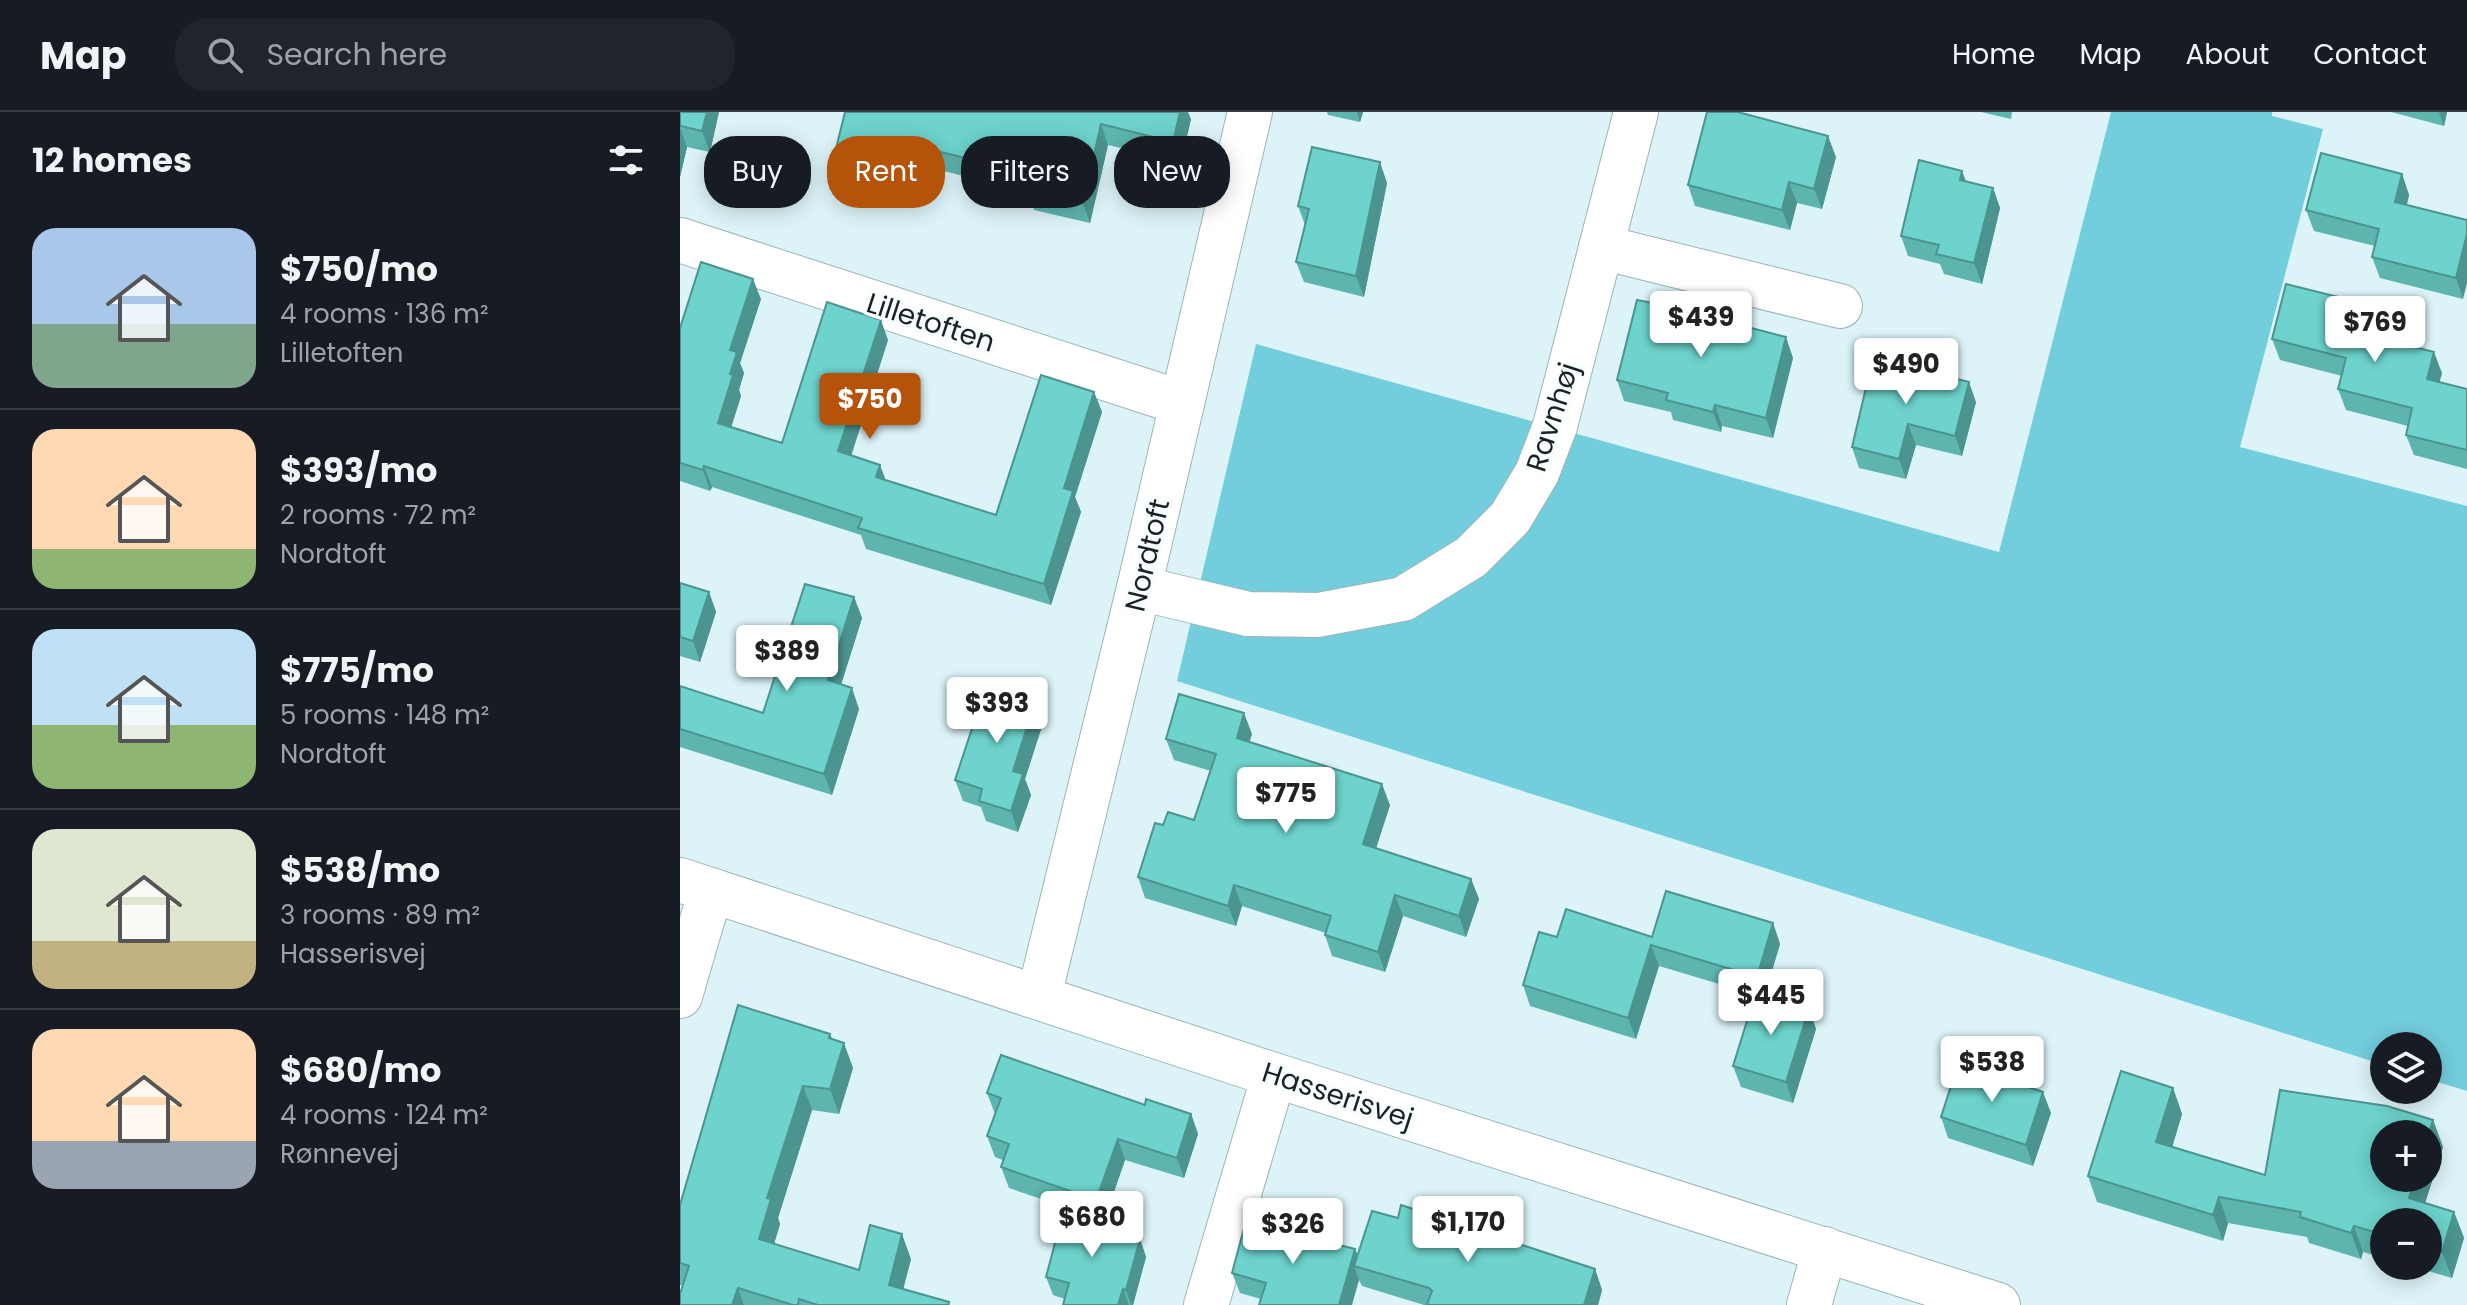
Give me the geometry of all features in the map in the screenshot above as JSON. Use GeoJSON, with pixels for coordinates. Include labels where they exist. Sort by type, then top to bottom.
{"type":"FeatureCollection","features":[{"type":"Feature","properties":{"kind":"street","name":"Nordtoft"},"geometry":{"type":"LineString","coordinates":[[1039,996],[1139,588],[1250,112]]}},
{"type":"Feature","properties":{"kind":"street","name":"Ravnhøj"},"geometry":{"type":"LineString","coordinates":[[1139,588],[1248,614],[1318,615],[1403,599],[1471,557],[1510,518],[1537,473],[1555,426],[1636,112]]}},
{"type":"Feature","properties":{"kind":"street","name":"Lilletoften"},"geometry":{"type":"LineString","coordinates":[[680,240],[1182,403]]}},
{"type":"Feature","properties":{"kind":"street"},"geometry":{"type":"LineString","coordinates":[[1601,247],[1840,306]]}},
{"type":"Feature","properties":{"kind":"street"},"geometry":{"type":"LineString","coordinates":[[680,996],[695,885]]}},
{"type":"Feature","properties":{"kind":"street","name":"Hasserisvej"},"geometry":{"type":"LineString","coordinates":[[695,885],[1274,1075],[1998,1305]]}},
{"type":"Feature","properties":{"kind":"street"},"geometry":{"type":"LineString","coordinates":[[1206,1305],[1274,1075]]}},
{"type":"Feature","properties":{"kind":"street"},"geometry":{"type":"LineString","coordinates":[[1809,1305],[1825,1249]]}},
{"type":"Feature","properties":{"kind":"shaded area"},"geometry":{"type":"Polygon","coordinates":[[[2111,112],[2272,112],[2272,116],[2323,129],[2240,447],[2467,506],[2467,1091],[2442,1083],[2442,1032],[2370,1032],[2370,1061],[1177,681],[1256,344],[1999,552],[2111,112]]]}},
{"type":"Feature","properties":{"kind":"building"},"geometry":{"type":"Polygon","coordinates":[[[680,112],[707,112],[702,131],[680,126],[680,112]]]}},
{"type":"Feature","properties":{"kind":"building"},"geometry":{"type":"Polygon","coordinates":[[[845,112],[1180,112],[1174,136],[1149,136],[1101,124],[1098,137],[961,136],[961,157],[945,153],[945,136],[839,136],[845,112]]]}},
{"type":"Feature","properties":{"kind":"building"},"geometry":{"type":"Polygon","coordinates":[[[1707,112],[1738,112],[1828,136],[1814,189],[1789,182],[1782,210],[1688,185],[1707,112]]]}},
{"type":"Feature","properties":{"kind":"building"},"geometry":{"type":"Polygon","coordinates":[[[1312,147],[1380,162],[1356,276],[1296,262],[1309,209],[1298,206],[1312,147]]]}},
{"type":"Feature","properties":{"kind":"building"},"geometry":{"type":"Polygon","coordinates":[[[2321,153],[2402,174],[2395,202],[2467,220],[2467,234],[2456,278],[2372,257],[2379,229],[2306,210],[2321,153]]]}},
{"type":"Feature","properties":{"kind":"building"},"geometry":{"type":"Polygon","coordinates":[[[1919,160],[1962,171],[1960,180],[1993,188],[1974,263],[1936,254],[1939,245],[1901,236],[1919,160]]]}},
{"type":"Feature","properties":{"kind":"building"},"geometry":{"type":"Polygon","coordinates":[[[701,262],[753,279],[730,350],[737,352],[718,423],[782,443],[827,302],[881,320],[838,451],[880,465],[876,477],[996,515],[1041,375],[1094,392],[1064,488],[1073,491],[1044,584],[858,528],[862,518],[704,466],[703,470],[680,463],[680,328],[701,262]]]}},
{"type":"Feature","properties":{"kind":"building"},"geometry":{"type":"Polygon","coordinates":[[[2286,284],[2366,304],[2359,333],[2434,352],[2427,379],[2467,389],[2467,450],[2406,435],[2412,408],[2338,389],[2346,358],[2272,339],[2286,284]]]}},
{"type":"Feature","properties":{"kind":"building"},"geometry":{"type":"Polygon","coordinates":[[[1637,300],[1737,319],[1736,324],[1786,337],[1766,418],[1715,405],[1713,412],[1666,400],[1668,393],[1617,380],[1637,300]]]}},
{"type":"Feature","properties":{"kind":"building"},"geometry":{"type":"Polygon","coordinates":[[[1873,358],[1969,382],[1955,436],[1908,424],[1899,459],[1852,447],[1873,358]]]}},
{"type":"Feature","properties":{"kind":"building"},"geometry":{"type":"Polygon","coordinates":[[[680,583],[709,592],[693,641],[680,637],[680,583]]]}},
{"type":"Feature","properties":{"kind":"building"},"geometry":{"type":"Polygon","coordinates":[[[805,584],[854,597],[828,680],[852,688],[824,774],[680,729],[680,686],[763,713],[805,584]]]}},
{"type":"Feature","properties":{"kind":"building"},"geometry":{"type":"Polygon","coordinates":[[[988,680],[1037,696],[1013,771],[1023,774],[1011,811],[979,801],[982,789],[955,780],[988,680]]]}},
{"type":"Feature","properties":{"kind":"building"},"geometry":{"type":"Polygon","coordinates":[[[1179,694],[1244,713],[1237,738],[1382,784],[1363,844],[1471,879],[1459,916],[1395,895],[1378,952],[1325,935],[1331,916],[1234,885],[1228,906],[1138,877],[1155,823],[1163,825],[1168,812],[1194,820],[1216,754],[1166,739],[1179,694]]]}},
{"type":"Feature","properties":{"kind":"building"},"geometry":{"type":"Polygon","coordinates":[[[1666,891],[1773,923],[1757,977],[1651,945],[1628,1018],[1523,985],[1539,932],[1557,937],[1566,909],[1652,937],[1666,891]]]}},
{"type":"Feature","properties":{"kind":"building"},"geometry":{"type":"Polygon","coordinates":[[[1756,992],[1809,1009],[1786,1082],[1733,1066],[1756,992]]]}},
{"type":"Feature","properties":{"kind":"building"},"geometry":{"type":"Polygon","coordinates":[[[738,1005],[830,1034],[829,1038],[844,1043],[830,1089],[803,1086],[767,1198],[771,1199],[759,1239],[859,1270],[870,1225],[902,1234],[889,1285],[949,1302],[948,1305],[818,1305],[799,1299],[798,1305],[793,1305],[738,1288],[732,1305],[680,1305],[680,1294],[689,1266],[680,1263],[680,1205],[738,1005]]]}},
{"type":"Feature","properties":{"kind":"building"},"geometry":{"type":"Polygon","coordinates":[[[1001,1055],[1145,1105],[1146,1099],[1191,1114],[1177,1158],[1118,1139],[1096,1200],[1001,1167],[1009,1144],[987,1136],[1001,1098],[987,1093],[1001,1055]]]}},
{"type":"Feature","properties":{"kind":"building"},"geometry":{"type":"Polygon","coordinates":[[[1958,1064],[2043,1092],[2026,1145],[1941,1117],[1958,1064]]]}},
{"type":"Feature","properties":{"kind":"building"},"geometry":{"type":"Polygon","coordinates":[[[2121,1071],[2173,1088],[2156,1142],[2265,1175],[2280,1090],[2387,1106],[2433,1120],[2370,1120],[2370,1192],[2411,1192],[2409,1198],[2441,1208],[2370,1208],[2370,1231],[2354,1226],[2351,1233],[2300,1217],[2301,1212],[2219,1197],[2213,1215],[2088,1176],[2121,1071]]]}},
{"type":"Feature","properties":{"kind":"building"},"geometry":{"type":"Polygon","coordinates":[[[1401,1205],[1595,1269],[1584,1305],[1430,1305],[1427,1304],[1432,1291],[1429,1288],[1354,1266],[1372,1211],[1398,1218],[1401,1205]]]}},
{"type":"Feature","properties":{"kind":"building"},"geometry":{"type":"Polygon","coordinates":[[[2442,1208],[2454,1212],[2442,1252],[2442,1208]]]}},
{"type":"Feature","properties":{"kind":"building"},"geometry":{"type":"Polygon","coordinates":[[[1064,1209],[1130,1227],[1127,1236],[1140,1239],[1126,1290],[1123,1289],[1118,1305],[1063,1305],[1069,1283],[1046,1277],[1064,1209]]]}},
{"type":"Feature","properties":{"kind":"building"},"geometry":{"type":"Polygon","coordinates":[[[1246,1221],[1355,1249],[1339,1305],[1259,1305],[1266,1283],[1232,1273],[1246,1221]]]}}]}
